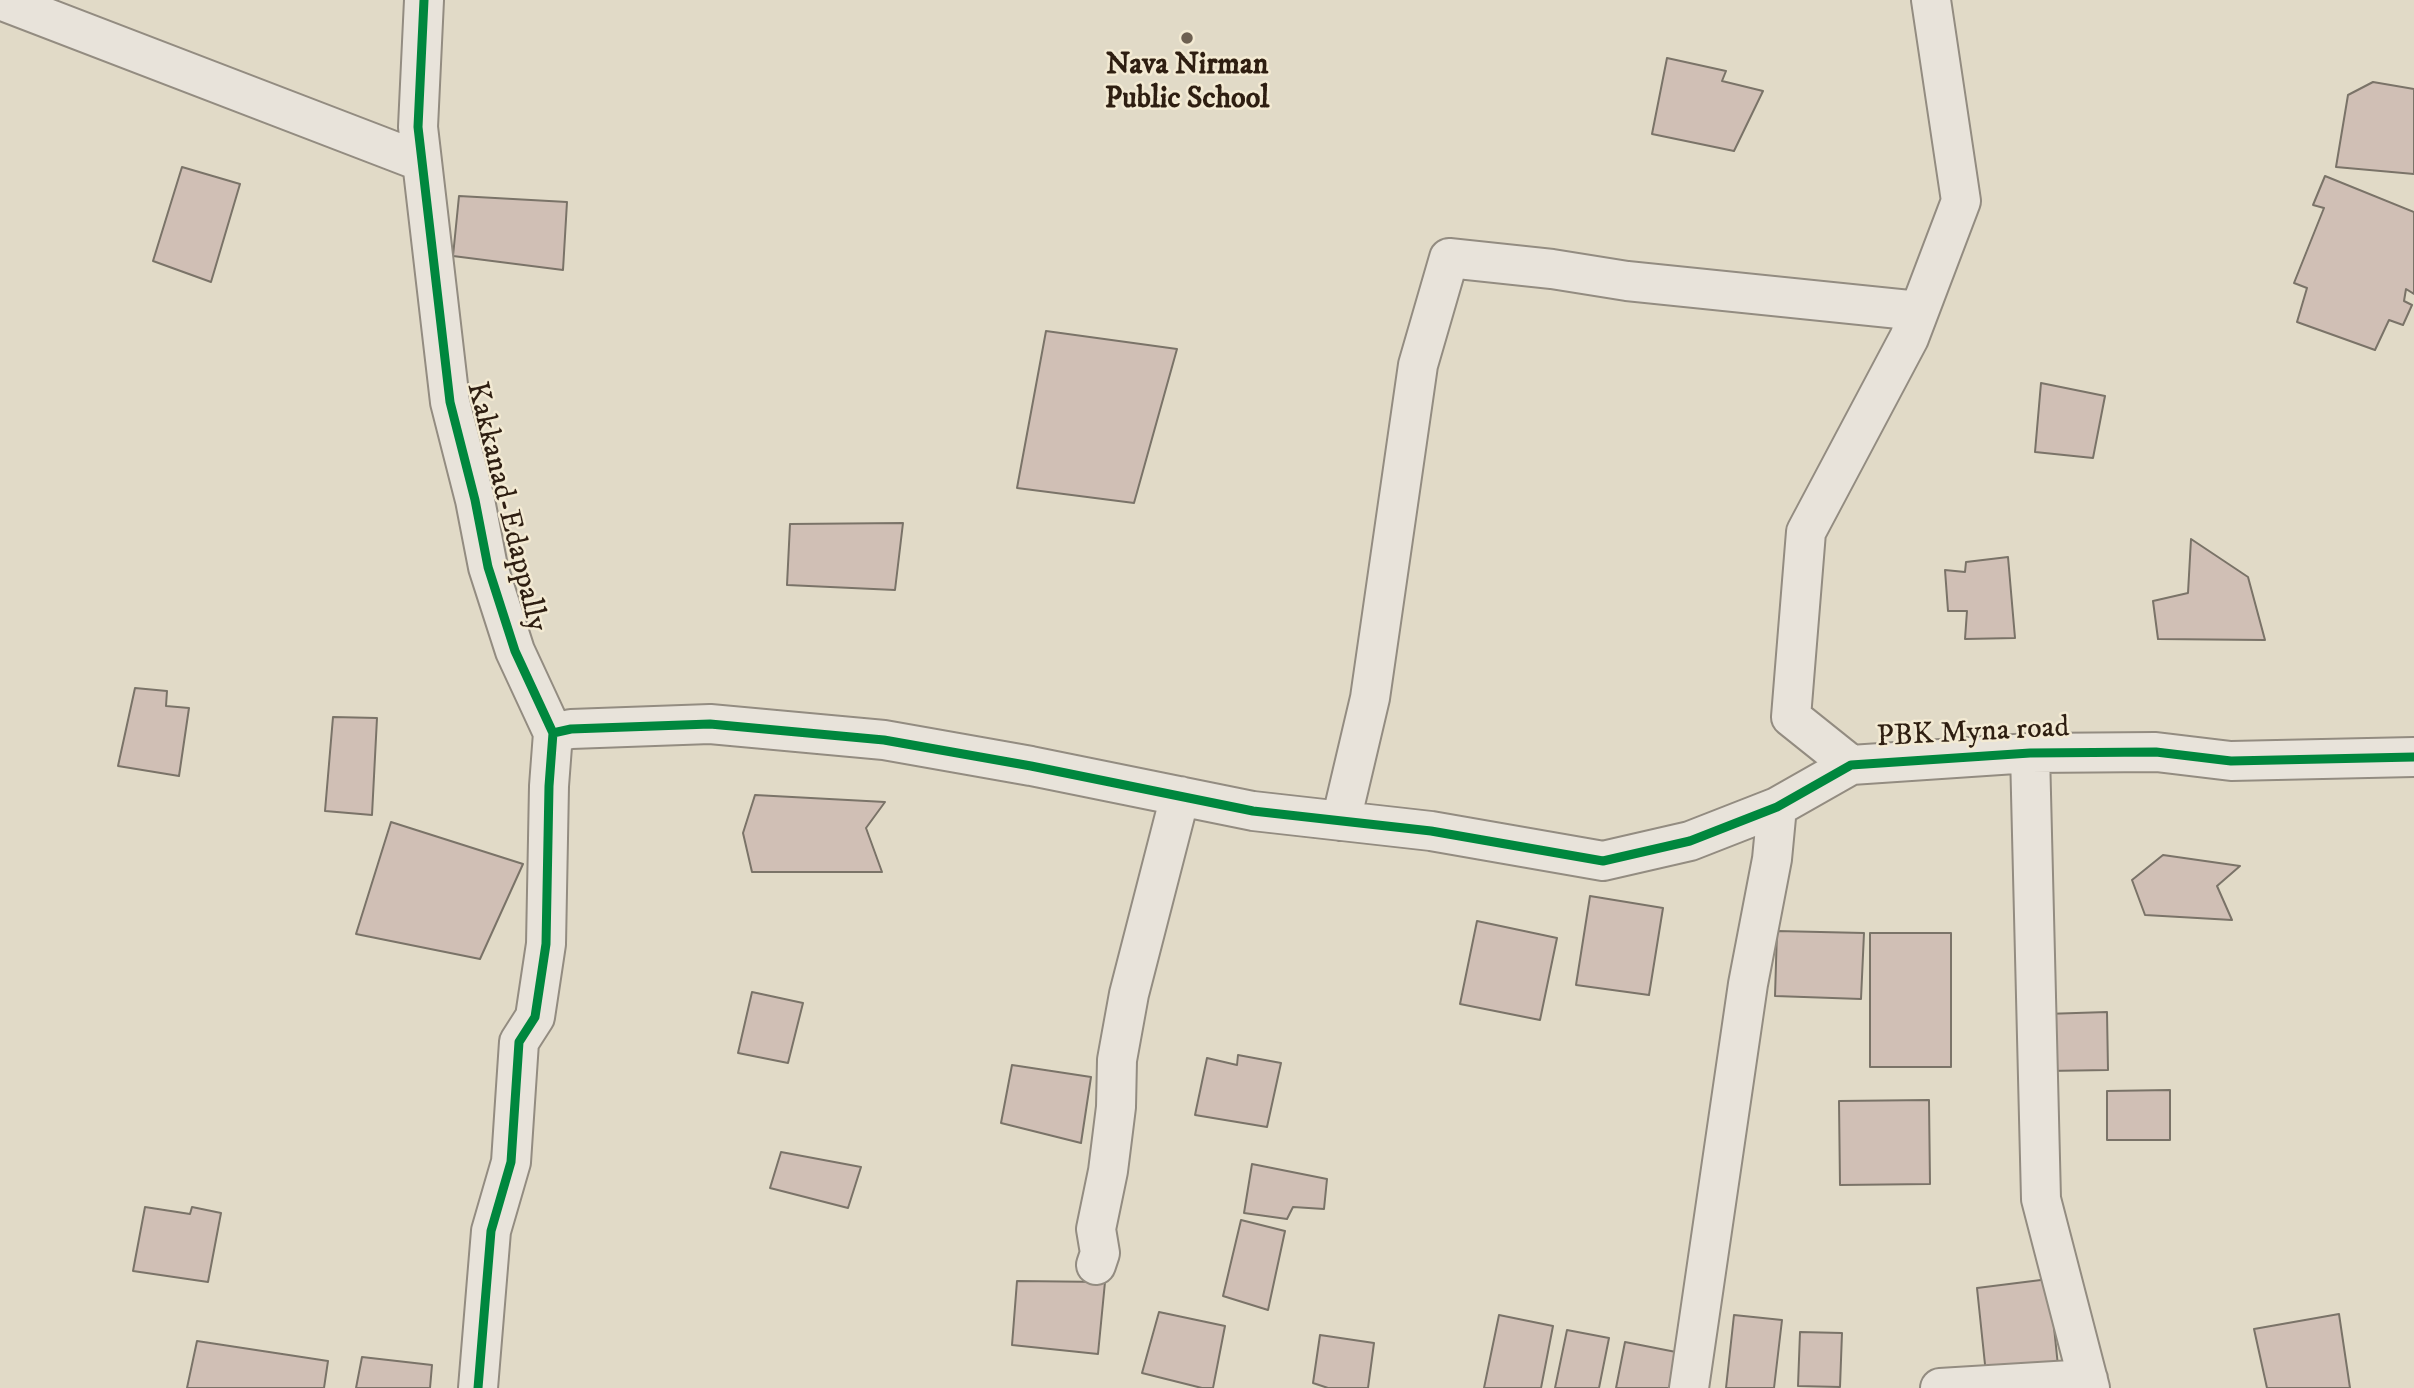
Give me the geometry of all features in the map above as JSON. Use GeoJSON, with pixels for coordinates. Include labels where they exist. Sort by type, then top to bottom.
{"type":"FeatureCollection","features":[{"type":"Feature","properties":{"kind":"street"},"geometry":{"type":"LineString","coordinates":[[1,0],[422,162]]}},
{"type":"Feature","properties":{"kind":"street","name":"Kakkanad-Edappally"},"geometry":{"type":"LineString","coordinates":[[424,0],[418,127],[450,402],[475,500],[488,567],[515,651],[553,733],[549,786],[546,944],[536,1017],[519,1042],[511,1163],[491,1231],[478,1388]]}},
{"type":"Feature","properties":{"kind":"street"},"geometry":{"type":"LineString","coordinates":[[1851,765],[1791,717],[1806,531],[1909,338],[1961,201],[1931,0]]}},
{"type":"Feature","properties":{"kind":"street"},"geometry":{"type":"LineString","coordinates":[[1341,821],[1370,698],[1418,365],[1449,258],[1552,269],[1627,281],[1919,311]]}},
{"type":"Feature","properties":{"kind":"street","name":"PBK Myna road"},"geometry":{"type":"LineString","coordinates":[[553,733],[571,729],[710,724],[884,740],[1031,766],[1253,811],[1431,831],[1603,861],[1690,841],[1777,807],[1851,765],[2030,753],[2156,752],[2231,761],[2414,757]]}},
{"type":"Feature","properties":{"kind":"street"},"geometry":{"type":"LineString","coordinates":[[1940,1388],[2089,1384],[2041,1199],[2030,753]]}},
{"type":"Feature","properties":{"kind":"street"},"geometry":{"type":"LineString","coordinates":[[1096,1265],[1100,1253],[1096,1229],[1108,1171],[1116,1107],[1117,1060],[1129,994],[1180,796]]}},
{"type":"Feature","properties":{"kind":"street"},"geometry":{"type":"LineString","coordinates":[[1689,1388],[1748,984],[1772,859],[1777,807]]}},
{"type":"Feature","properties":{"kind":"building"},"geometry":{"type":"Polygon","coordinates":[[[1667,58],[1726,71],[1722,81],[1763,91],[1734,151],[1652,134],[1667,58]]]}},
{"type":"Feature","properties":{"kind":"building"},"geometry":{"type":"Polygon","coordinates":[[[2373,82],[2414,89],[2414,174],[2336,167],[2348,95],[2373,82]]]}},
{"type":"Feature","properties":{"kind":"building"},"geometry":{"type":"Polygon","coordinates":[[[182,167],[240,184],[211,282],[153,261],[182,167]]]}},
{"type":"Feature","properties":{"kind":"building"},"geometry":{"type":"Polygon","coordinates":[[[2325,176],[2414,212],[2414,294],[2406,289],[2404,301],[2412,305],[2403,325],[2389,320],[2375,350],[2297,322],[2307,288],[2294,283],[2324,208],[2313,205],[2325,176]]]}},
{"type":"Feature","properties":{"kind":"building"},"geometry":{"type":"Polygon","coordinates":[[[459,196],[567,202],[563,270],[453,256],[459,196]]]}},
{"type":"Feature","properties":{"kind":"building"},"geometry":{"type":"Polygon","coordinates":[[[1046,331],[1177,349],[1134,503],[1017,488],[1046,331]]]}},
{"type":"Feature","properties":{"kind":"building"},"geometry":{"type":"Polygon","coordinates":[[[2041,383],[2105,396],[2093,458],[2035,452],[2041,383]]]}},
{"type":"Feature","properties":{"kind":"building"},"geometry":{"type":"Polygon","coordinates":[[[903,523],[895,590],[787,585],[790,524],[903,523]]]}},
{"type":"Feature","properties":{"kind":"building"},"geometry":{"type":"Polygon","coordinates":[[[2191,539],[2248,577],[2265,640],[2158,639],[2153,601],[2188,593],[2191,539]]]}},
{"type":"Feature","properties":{"kind":"building"},"geometry":{"type":"Polygon","coordinates":[[[2008,557],[2015,638],[1965,639],[1967,611],[1948,611],[1945,570],[1965,572],[1966,562],[2008,557]]]}},
{"type":"Feature","properties":{"kind":"building"},"geometry":{"type":"Polygon","coordinates":[[[135,688],[167,691],[166,706],[189,708],[179,776],[118,766],[135,688]]]}},
{"type":"Feature","properties":{"kind":"building"},"geometry":{"type":"Polygon","coordinates":[[[333,717],[377,718],[372,815],[325,811],[333,717]]]}},
{"type":"Feature","properties":{"kind":"building"},"geometry":{"type":"Polygon","coordinates":[[[755,795],[885,802],[866,828],[882,872],[752,872],[743,833],[755,795]]]}},
{"type":"Feature","properties":{"kind":"building"},"geometry":{"type":"Polygon","coordinates":[[[391,822],[523,864],[480,959],[356,934],[391,822]]]}},
{"type":"Feature","properties":{"kind":"building"},"geometry":{"type":"Polygon","coordinates":[[[2163,855],[2240,866],[2217,886],[2232,920],[2145,915],[2132,880],[2163,855]]]}},
{"type":"Feature","properties":{"kind":"building"},"geometry":{"type":"Polygon","coordinates":[[[1590,896],[1663,908],[1649,995],[1576,985],[1590,896]]]}},
{"type":"Feature","properties":{"kind":"building"},"geometry":{"type":"Polygon","coordinates":[[[1477,921],[1557,938],[1540,1020],[1460,1004],[1477,921]]]}},
{"type":"Feature","properties":{"kind":"building"},"geometry":{"type":"Polygon","coordinates":[[[1777,931],[1864,933],[1861,999],[1775,996],[1777,931]]]}},
{"type":"Feature","properties":{"kind":"building"},"geometry":{"type":"Polygon","coordinates":[[[1870,933],[1951,933],[1951,1067],[1870,1067],[1870,933]]]}},
{"type":"Feature","properties":{"kind":"building"},"geometry":{"type":"Polygon","coordinates":[[[752,992],[803,1003],[788,1063],[738,1053],[752,992]]]}},
{"type":"Feature","properties":{"kind":"building"},"geometry":{"type":"Polygon","coordinates":[[[2107,1012],[2108,1070],[2046,1071],[2045,1014],[2107,1012]]]}},
{"type":"Feature","properties":{"kind":"building"},"geometry":{"type":"Polygon","coordinates":[[[1238,1055],[1281,1063],[1267,1127],[1195,1115],[1207,1058],[1237,1065],[1238,1055]]]}},
{"type":"Feature","properties":{"kind":"building"},"geometry":{"type":"Polygon","coordinates":[[[1012,1065],[1091,1077],[1081,1143],[1001,1123],[1012,1065]]]}},
{"type":"Feature","properties":{"kind":"building"},"geometry":{"type":"Polygon","coordinates":[[[2170,1090],[2170,1140],[2107,1140],[2107,1091],[2170,1090]]]}},
{"type":"Feature","properties":{"kind":"building"},"geometry":{"type":"Polygon","coordinates":[[[1929,1100],[1930,1184],[1840,1185],[1839,1101],[1929,1100]]]}},
{"type":"Feature","properties":{"kind":"building"},"geometry":{"type":"Polygon","coordinates":[[[781,1152],[861,1167],[848,1208],[770,1188],[781,1152]]]}},
{"type":"Feature","properties":{"kind":"building"},"geometry":{"type":"Polygon","coordinates":[[[1252,1164],[1327,1179],[1324,1209],[1293,1207],[1287,1219],[1244,1213],[1252,1164]]]}},
{"type":"Feature","properties":{"kind":"building"},"geometry":{"type":"Polygon","coordinates":[[[145,1207],[190,1214],[192,1207],[221,1213],[208,1282],[133,1271],[145,1207]]]}},
{"type":"Feature","properties":{"kind":"building"},"geometry":{"type":"Polygon","coordinates":[[[1241,1220],[1285,1231],[1268,1310],[1223,1296],[1241,1220]]]}},
{"type":"Feature","properties":{"kind":"building"},"geometry":{"type":"Polygon","coordinates":[[[2049,1279],[2058,1366],[1986,1374],[1977,1288],[2049,1279]]]}},
{"type":"Feature","properties":{"kind":"building"},"geometry":{"type":"Polygon","coordinates":[[[1017,1281],[1105,1282],[1098,1354],[1012,1345],[1017,1281]]]}},
{"type":"Feature","properties":{"kind":"building"},"geometry":{"type":"Polygon","coordinates":[[[1159,1312],[1225,1326],[1213,1388],[1202,1388],[1142,1373],[1159,1312]]]}},
{"type":"Feature","properties":{"kind":"building"},"geometry":{"type":"Polygon","coordinates":[[[2339,1314],[2350,1388],[2267,1388],[2254,1329],[2339,1314]]]}},
{"type":"Feature","properties":{"kind":"building"},"geometry":{"type":"Polygon","coordinates":[[[1499,1315],[1553,1326],[1541,1388],[1484,1388],[1499,1315]]]}},
{"type":"Feature","properties":{"kind":"building"},"geometry":{"type":"Polygon","coordinates":[[[1734,1315],[1782,1320],[1774,1388],[1726,1388],[1734,1315]]]}},
{"type":"Feature","properties":{"kind":"building"},"geometry":{"type":"Polygon","coordinates":[[[1567,1330],[1609,1338],[1599,1388],[1555,1388],[1567,1330]]]}},
{"type":"Feature","properties":{"kind":"building"},"geometry":{"type":"Polygon","coordinates":[[[1800,1332],[1842,1333],[1840,1387],[1798,1386],[1800,1332]]]}},
{"type":"Feature","properties":{"kind":"building"},"geometry":{"type":"Polygon","coordinates":[[[1320,1335],[1374,1343],[1368,1388],[1328,1388],[1313,1383],[1320,1335]]]}},
{"type":"Feature","properties":{"kind":"building"},"geometry":{"type":"Polygon","coordinates":[[[197,1341],[328,1361],[324,1388],[187,1388],[197,1341]]]}},
{"type":"Feature","properties":{"kind":"building"},"geometry":{"type":"Polygon","coordinates":[[[1625,1342],[1681,1353],[1674,1388],[1616,1388],[1625,1342]]]}},
{"type":"Feature","properties":{"kind":"building"},"geometry":{"type":"Polygon","coordinates":[[[362,1357],[432,1365],[430,1388],[356,1388],[362,1357]]]}},
{"type":"Feature","properties":{"kind":"cycle path"},"geometry":{"type":"LineString","coordinates":[[424,0],[418,127],[450,402],[475,500],[488,567],[515,651],[553,733],[549,786],[546,944],[535,1017],[519,1042],[511,1162],[491,1231],[478,1388]]}},
{"type":"Feature","properties":{"kind":"cycle path"},"geometry":{"type":"LineString","coordinates":[[553,733],[571,729],[710,724],[884,740],[1031,766],[1253,811],[1431,831],[1603,861],[1690,841],[1777,807],[1851,765],[2030,753],[2156,752],[2231,761],[2414,757]]}},
{"type":"Feature","properties":{"kind":"place","name":"Nava Nirman Public School"},"geometry":{"type":"Point","coordinates":[1187,38]}}]}
